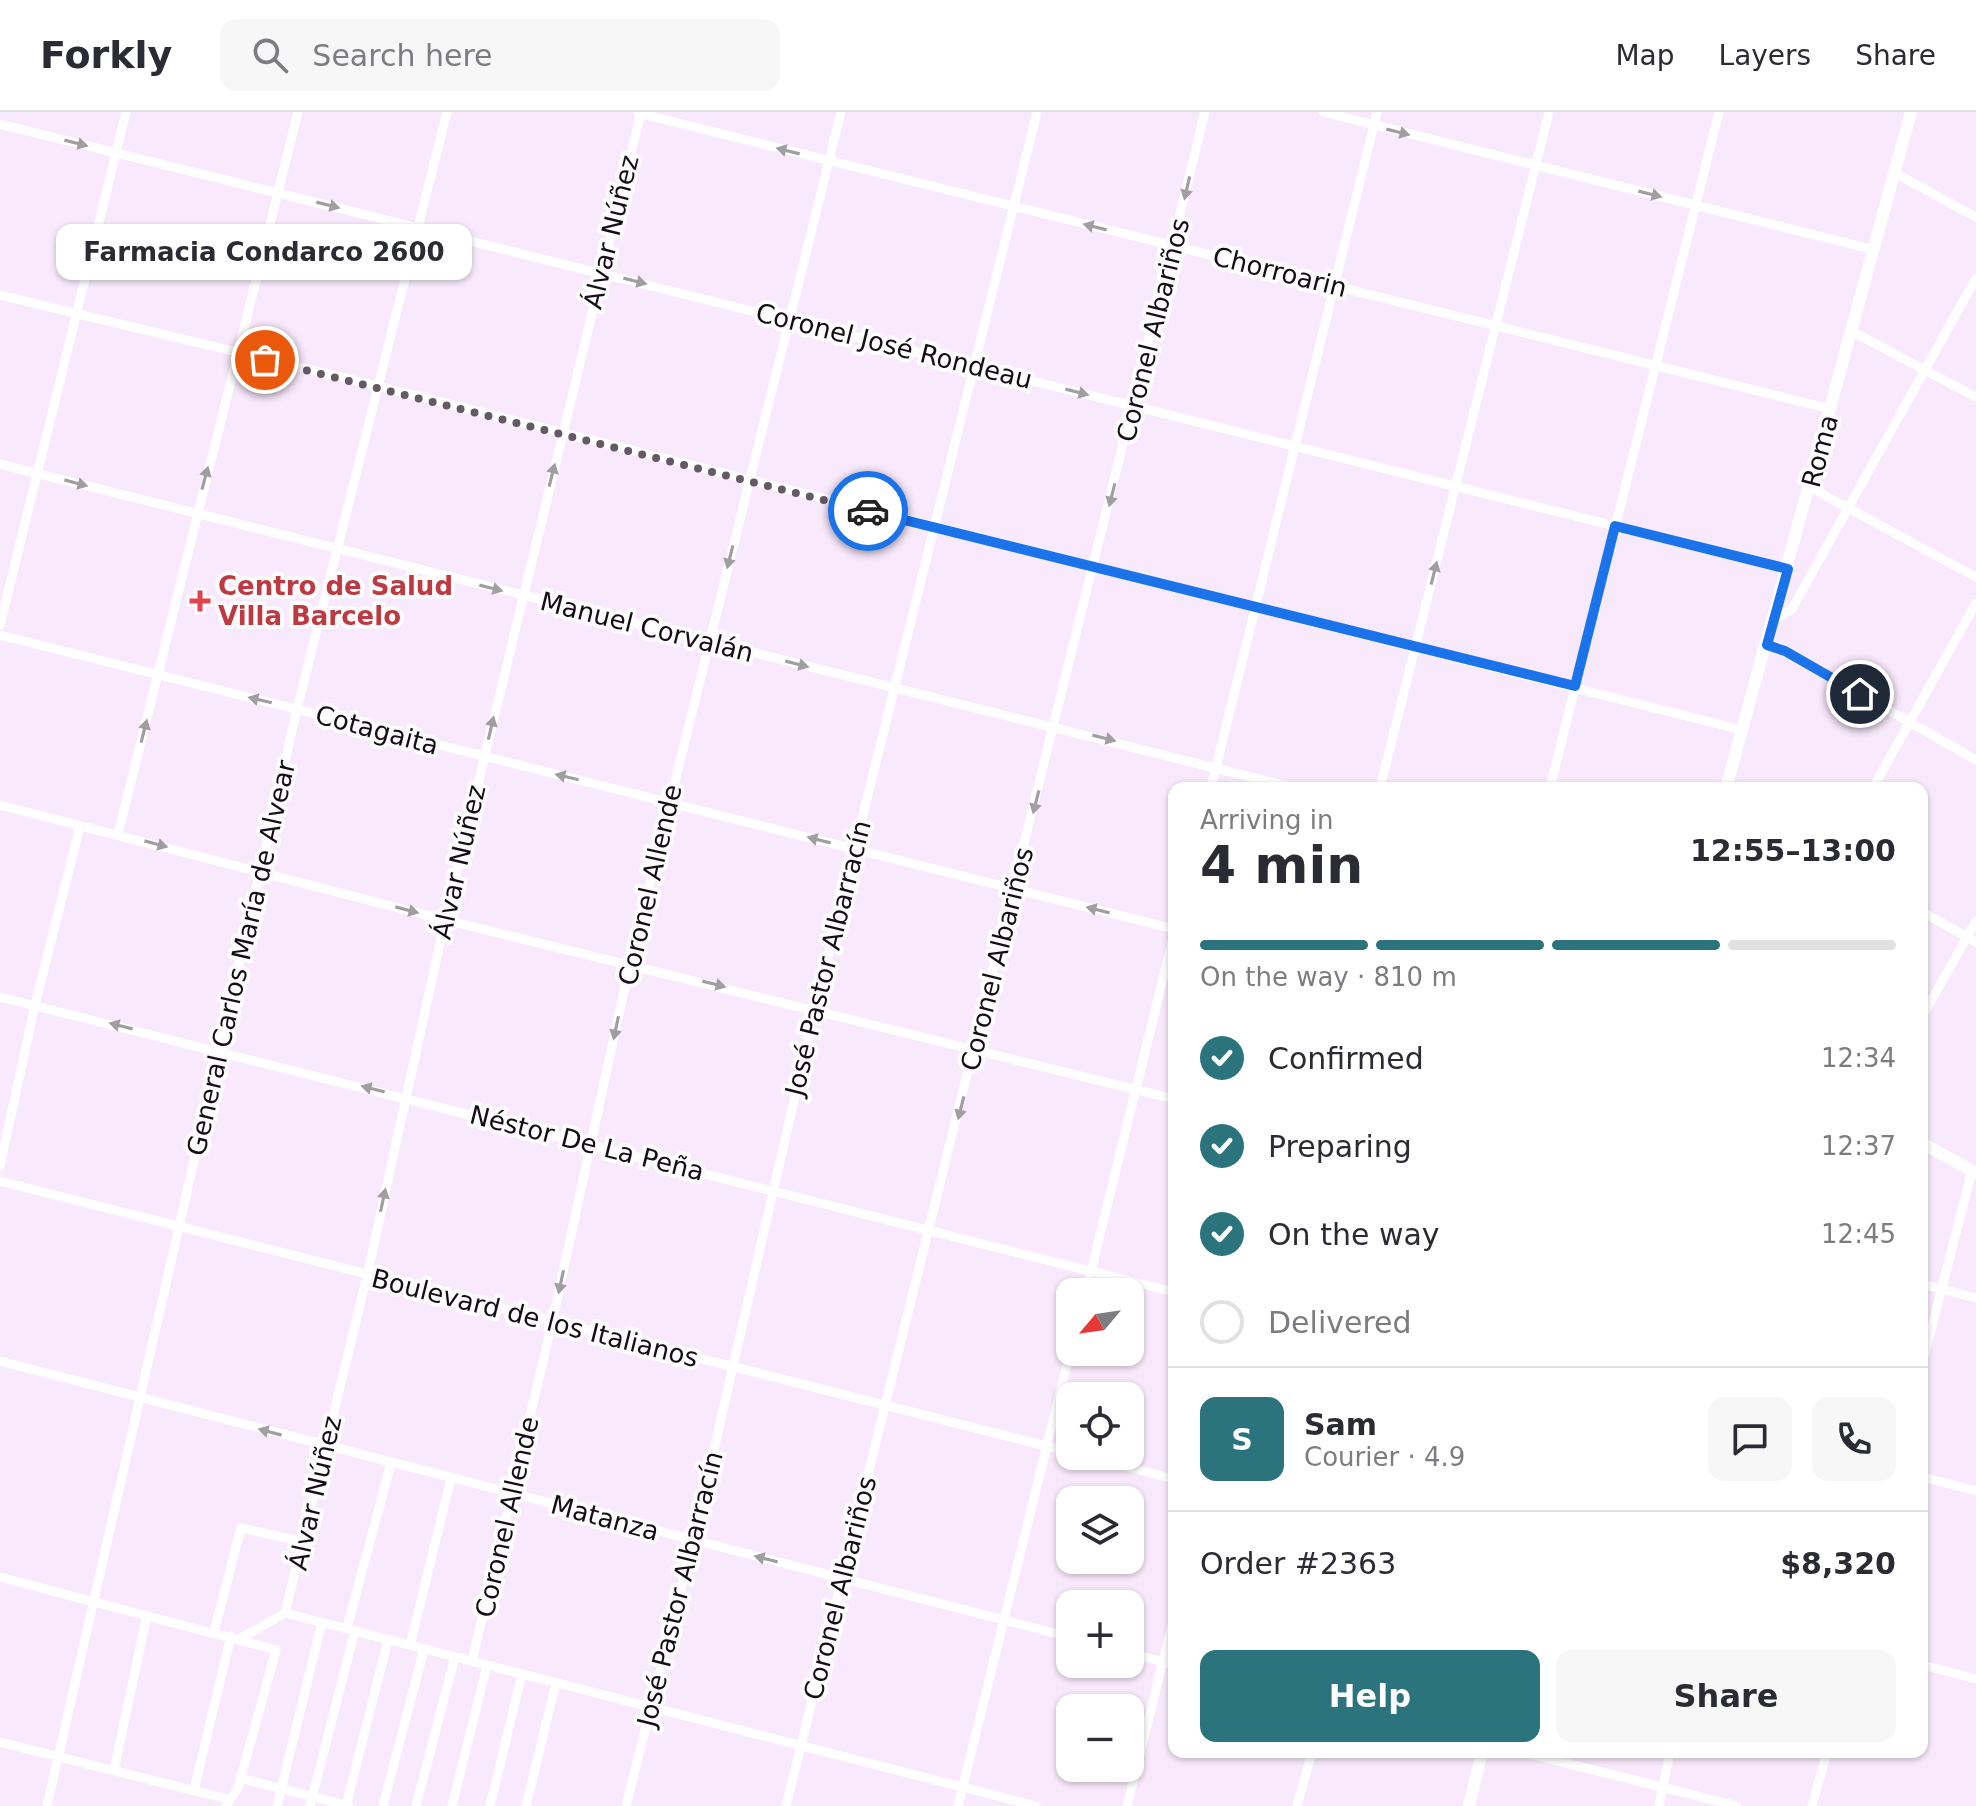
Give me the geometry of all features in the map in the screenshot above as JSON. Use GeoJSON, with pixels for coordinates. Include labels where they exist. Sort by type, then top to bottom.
{"type":"FeatureCollection","features":[{"type":"Feature","properties":{"kind":"street"},"geometry":{"type":"LineString","coordinates":[[0,625],[126,112]]}},
{"type":"Feature","properties":{"kind":"street"},"geometry":{"type":"LineString","coordinates":[[118,834],[298,112]]}},
{"type":"Feature","properties":{"kind":"street","name":"General Carlos María de Alvear"},"geometry":{"type":"LineString","coordinates":[[47,1806],[297,709],[447,112]]}},
{"type":"Feature","properties":{"kind":"street","name":"Coronel Allende"},"geometry":{"type":"LineString","coordinates":[[472,1661],[552,1323],[630,963],[841,112]]}},
{"type":"Feature","properties":{"kind":"street","name":"José Pastor Albarracín"},"geometry":{"type":"LineString","coordinates":[[626,1806],[693,1541],[815,1009],[1037,112]]}},
{"type":"Feature","properties":{"kind":"street","name":"Coronel Albariños"},"geometry":{"type":"LineString","coordinates":[[786,1806],[1135,406],[1205,112]]}},
{"type":"Feature","properties":{"kind":"street"},"geometry":{"type":"LineString","coordinates":[[1323,112],[1875,250]]}},
{"type":"Feature","properties":{"kind":"street"},"geometry":{"type":"LineString","coordinates":[[1213,782],[1377,112]]}},
{"type":"Feature","properties":{"kind":"street"},"geometry":{"type":"LineString","coordinates":[[1382,782],[1549,112]]}},
{"type":"Feature","properties":{"kind":"street"},"geometry":{"type":"LineString","coordinates":[[1551,782],[1719,112]]}},
{"type":"Feature","properties":{"kind":"street","name":"Roma"},"geometry":{"type":"LineString","coordinates":[[1728,782],[1811,488],[1911,112]]}},
{"type":"Feature","properties":{"kind":"street","name":"Chorroarin"},"geometry":{"type":"LineString","coordinates":[[639,113],[1831,409]]}},
{"type":"Feature","properties":{"kind":"street","name":"Álvar Núñez"},"geometry":{"type":"LineString","coordinates":[[285,1613],[367,1276],[445,920],[639,113]]}},
{"type":"Feature","properties":{"kind":"street","name":"Coronel José Rondeau"},"geometry":{"type":"LineString","coordinates":[[0,124],[1788,569]]}},
{"type":"Feature","properties":{"kind":"street"},"geometry":{"type":"LineString","coordinates":[[1895,173],[1976,217]]}},
{"type":"Feature","properties":{"kind":"street"},"geometry":{"type":"LineString","coordinates":[[1774,620],[1792,609],[1976,278]]}},
{"type":"Feature","properties":{"kind":"street"},"geometry":{"type":"LineString","coordinates":[[0,295],[378,386],[1742,730]]}},
{"type":"Feature","properties":{"kind":"street"},"geometry":{"type":"LineString","coordinates":[[1853,332],[1976,397]]}},
{"type":"Feature","properties":{"kind":"street","name":"Manuel Corvalán"},"geometry":{"type":"LineString","coordinates":[[0,464],[1273,782]]}},
{"type":"Feature","properties":{"kind":"street"},"geometry":{"type":"LineString","coordinates":[[1811,488],[1976,577]]}},
{"type":"Feature","properties":{"kind":"street"},"geometry":{"type":"LineString","coordinates":[[1876,782],[1976,603]]}},
{"type":"Feature","properties":{"kind":"street","name":"Cotagaita"},"geometry":{"type":"LineString","coordinates":[[0,635],[855,848],[1168,929]]}},
{"type":"Feature","properties":{"kind":"street"},"geometry":{"type":"LineString","coordinates":[[1767,645],[1785,651],[1976,760]]}},
{"type":"Feature","properties":{"kind":"street"},"geometry":{"type":"LineString","coordinates":[[0,805],[445,920],[1168,1098]]}},
{"type":"Feature","properties":{"kind":"street"},"geometry":{"type":"LineString","coordinates":[[0,1166],[35,1005],[80,826]]}},
{"type":"Feature","properties":{"kind":"street"},"geometry":{"type":"LineString","coordinates":[[1928,915],[1972,939]]}},
{"type":"Feature","properties":{"kind":"street"},"geometry":{"type":"LineString","coordinates":[[1928,1008],[1972,939],[1976,921]]}},
{"type":"Feature","properties":{"kind":"street"},"geometry":{"type":"LineString","coordinates":[[1090,1278],[1168,955]]}},
{"type":"Feature","properties":{"kind":"street","name":"Néstor De La Peña"},"geometry":{"type":"LineString","coordinates":[[0,997],[1168,1291]]}},
{"type":"Feature","properties":{"kind":"street"},"geometry":{"type":"LineString","coordinates":[[1928,1146],[1974,1172],[1928,1341]]}},
{"type":"Feature","properties":{"kind":"street","name":"Boulevard de los Italianos"},"geometry":{"type":"LineString","coordinates":[[0,1181],[1056,1448]]}},
{"type":"Feature","properties":{"kind":"street"},"geometry":{"type":"LineString","coordinates":[[1928,1286],[1976,1298]]}},
{"type":"Feature","properties":{"kind":"street","name":"Matanza"},"geometry":{"type":"LineString","coordinates":[[0,1361],[1056,1633]]}},
{"type":"Feature","properties":{"kind":"street"},"geometry":{"type":"LineString","coordinates":[[958,1806],[1067,1366]]}},
{"type":"Feature","properties":{"kind":"street"},"geometry":{"type":"LineString","coordinates":[[311,1801],[391,1463]]}},
{"type":"Feature","properties":{"kind":"street"},"geometry":{"type":"LineString","coordinates":[[1139,1470],[1168,1477]]}},
{"type":"Feature","properties":{"kind":"street"},"geometry":{"type":"LineString","coordinates":[[410,1645],[451,1479]]}},
{"type":"Feature","properties":{"kind":"street"},"geometry":{"type":"LineString","coordinates":[[1928,1479],[1976,1491]]}},
{"type":"Feature","properties":{"kind":"street"},"geometry":{"type":"LineString","coordinates":[[214,1632],[241,1528],[304,1542]]}},
{"type":"Feature","properties":{"kind":"street"},"geometry":{"type":"LineString","coordinates":[[0,1577],[276,1650],[238,1788],[226,1803],[194,1790],[0,1742]]}},
{"type":"Feature","properties":{"kind":"street"},"geometry":{"type":"LineString","coordinates":[[194,1790],[236,1637],[285,1613],[1036,1806]]}},
{"type":"Feature","properties":{"kind":"street"},"geometry":{"type":"LineString","coordinates":[[114,1770],[147,1615]]}},
{"type":"Feature","properties":{"kind":"street"},"geometry":{"type":"LineString","coordinates":[[277,1806],[322,1622]]}},
{"type":"Feature","properties":{"kind":"street"},"geometry":{"type":"LineString","coordinates":[[240,1778],[282,1789],[311,1801],[347,1806],[388,1640]]}},
{"type":"Feature","properties":{"kind":"street"},"geometry":{"type":"LineString","coordinates":[[1127,1806],[1168,1640]]}},
{"type":"Feature","properties":{"kind":"street"},"geometry":{"type":"LineString","coordinates":[[383,1806],[424,1649]]}},
{"type":"Feature","properties":{"kind":"street"},"geometry":{"type":"LineString","coordinates":[[416,1806],[455,1657]]}},
{"type":"Feature","properties":{"kind":"street"},"geometry":{"type":"LineString","coordinates":[[1144,1657],[1168,1664]]}},
{"type":"Feature","properties":{"kind":"street"},"geometry":{"type":"LineString","coordinates":[[452,1806],[487,1665]]}},
{"type":"Feature","properties":{"kind":"street"},"geometry":{"type":"LineString","coordinates":[[1928,1667],[1976,1679]]}},
{"type":"Feature","properties":{"kind":"street"},"geometry":{"type":"LineString","coordinates":[[490,1806],[522,1674]]}},
{"type":"Feature","properties":{"kind":"street"},"geometry":{"type":"LineString","coordinates":[[526,1806],[556,1683]]}},
{"type":"Feature","properties":{"kind":"street"},"geometry":{"type":"LineString","coordinates":[[1297,1806],[1310,1758]]}},
{"type":"Feature","properties":{"kind":"street"},"geometry":{"type":"LineString","coordinates":[[1469,1806],[1481,1758]]}},
{"type":"Feature","properties":{"kind":"street"},"geometry":{"type":"LineString","coordinates":[[1546,1758],[1737,1806]]}},
{"type":"Feature","properties":{"kind":"street"},"geometry":{"type":"LineString","coordinates":[[1659,1806],[1669,1758]]}},
{"type":"Feature","properties":{"kind":"street"},"geometry":{"type":"LineString","coordinates":[[1812,1806],[1825,1758]]}},
{"type":"Feature","properties":{"kind":"way so far"},"geometry":{"type":"LineString","coordinates":[[265,360],[868,511]]}},
{"type":"Feature","properties":{"kind":"place","name":"Farmacia Condarco 2600"},"geometry":{"type":"Point","coordinates":[265,360]}},
{"type":"Feature","properties":{"kind":"place","name":"Centro de Salud Villa Barcelo"},"geometry":{"type":"Point","coordinates":[200,601]}},
{"type":"Feature","properties":{"kind":"route"},"geometry":{"type":"LineString","coordinates":[[868,511],[1415,649],[1575,686],[1615,526],[1788,569],[1767,645],[1785,651],[1860,694]]}}]}
